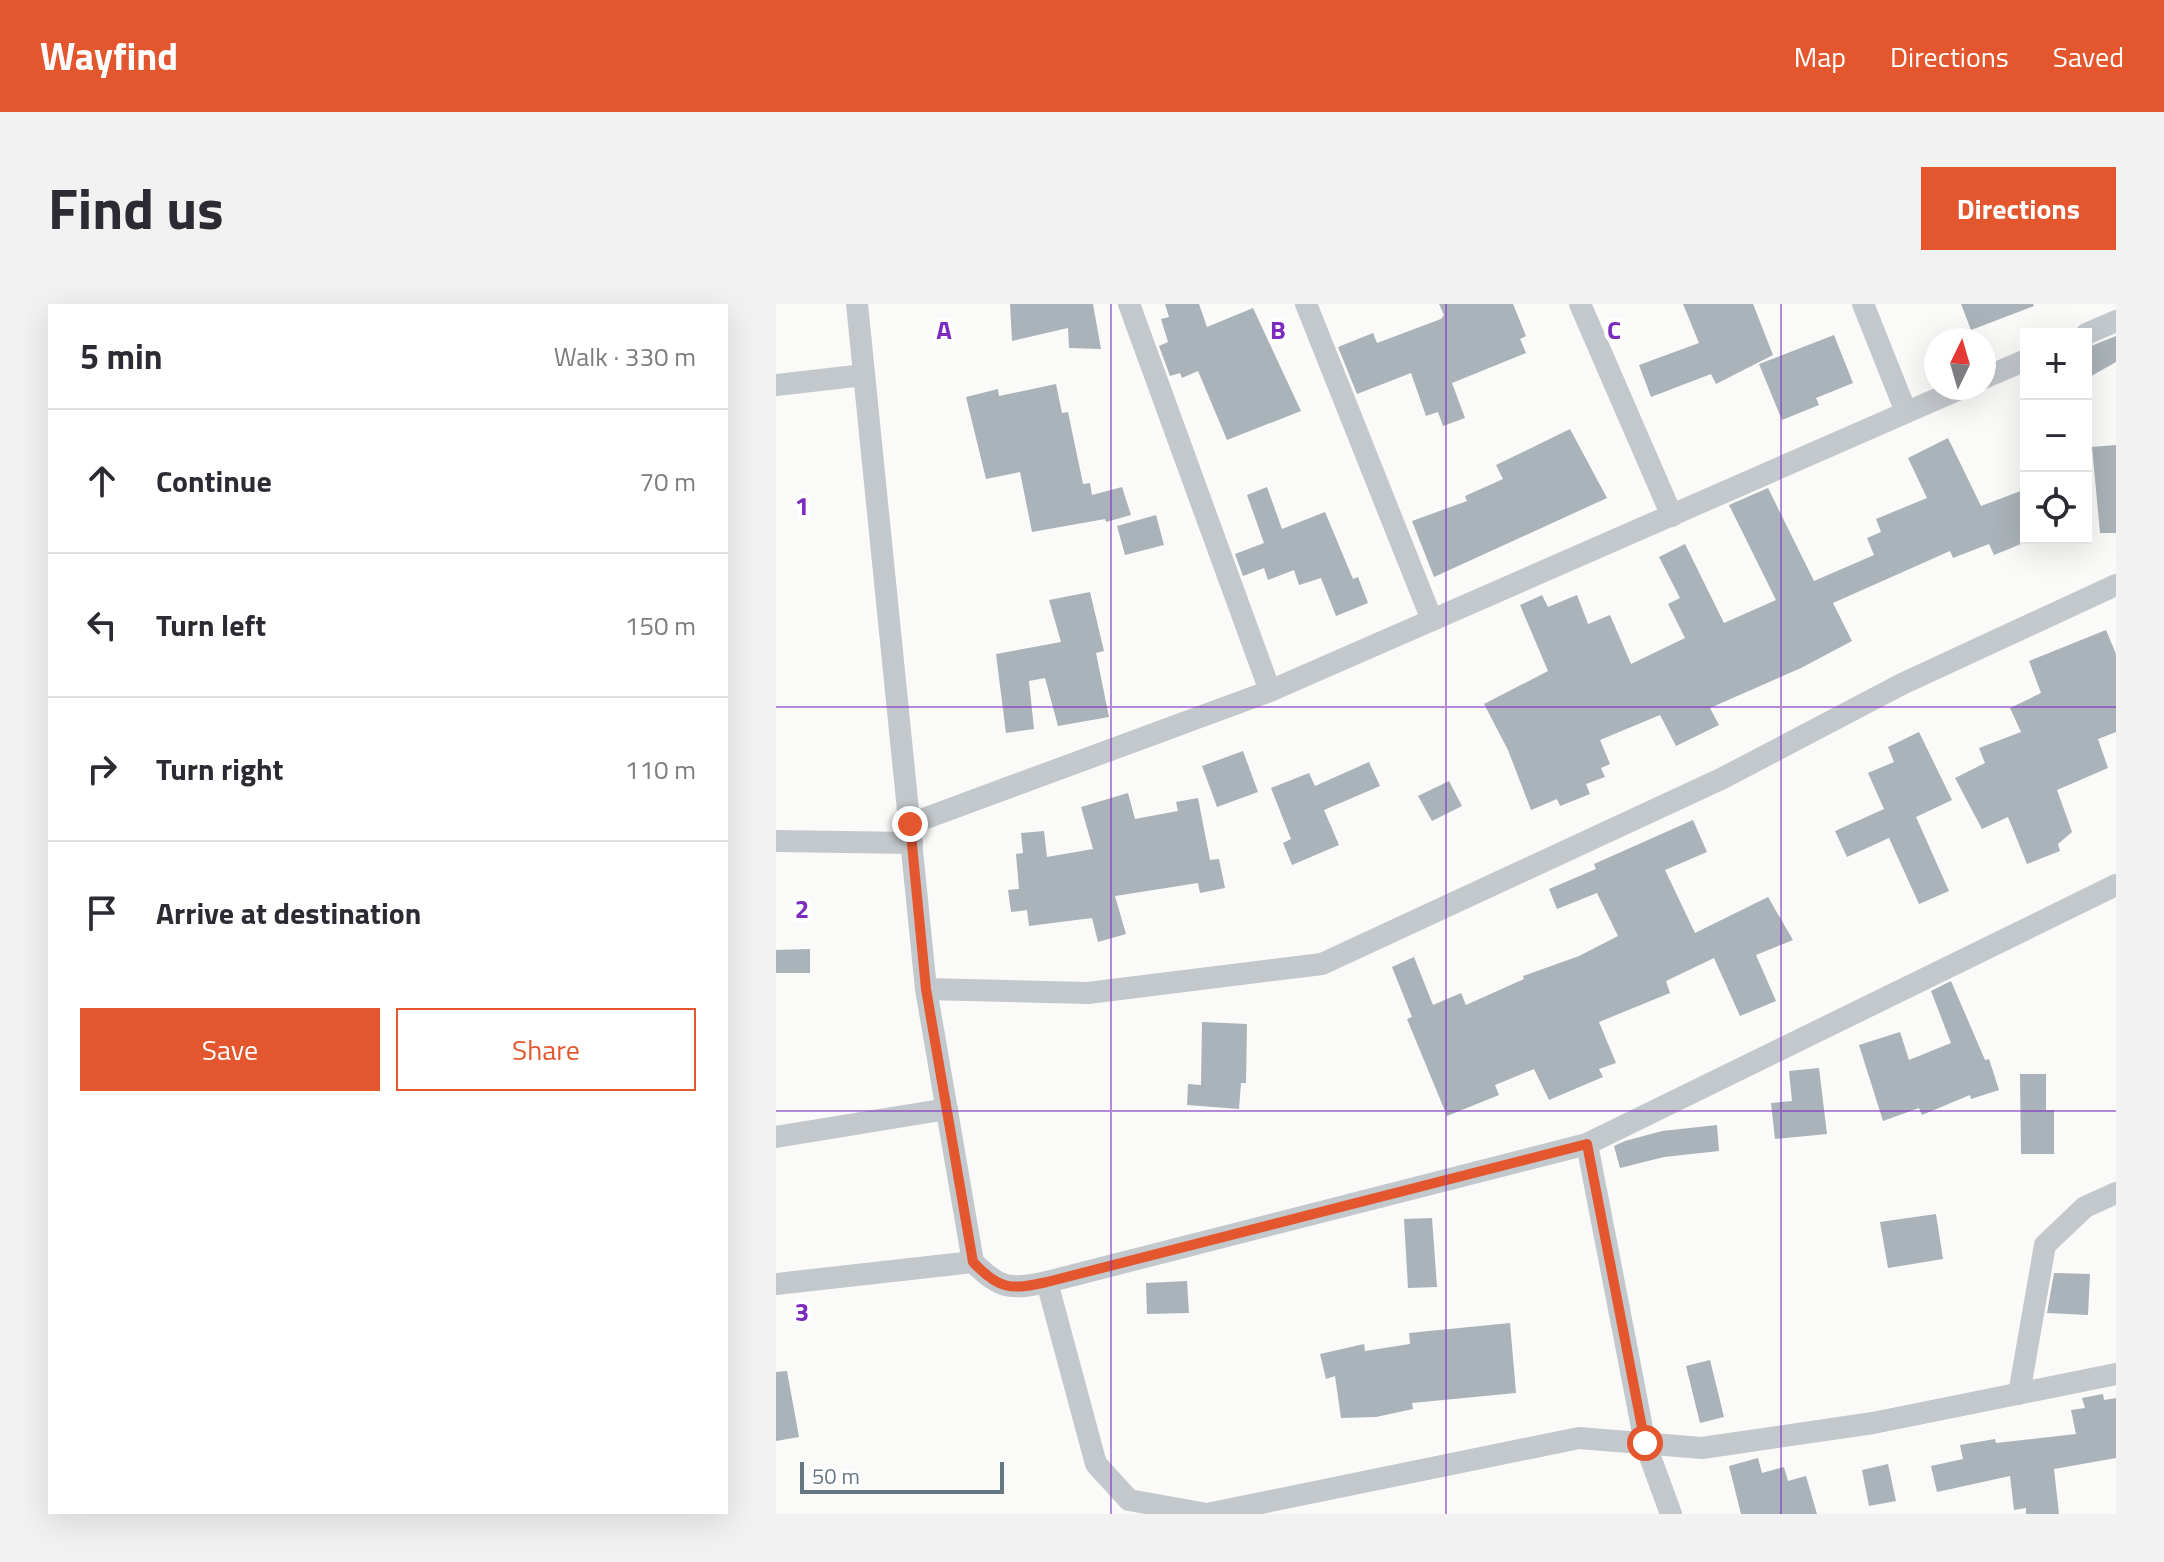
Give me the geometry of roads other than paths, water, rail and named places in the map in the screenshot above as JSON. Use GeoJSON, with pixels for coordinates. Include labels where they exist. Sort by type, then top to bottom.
{"type":"FeatureCollection","features":[{"type":"Feature","properties":{"kind":"street"},"geometry":{"type":"LineString","coordinates":[[857,304],[926,989],[973,1262],[991,1282],[1018,1289],[1587,1144],[2116,885]]}},
{"type":"Feature","properties":{"kind":"street"},"geometry":{"type":"LineString","coordinates":[[1129,304],[1270,691]]}},
{"type":"Feature","properties":{"kind":"street"},"geometry":{"type":"LineString","coordinates":[[1306,304],[1432,620]]}},
{"type":"Feature","properties":{"kind":"street"},"geometry":{"type":"LineString","coordinates":[[1580,304],[1672,516]]}},
{"type":"Feature","properties":{"kind":"street"},"geometry":{"type":"LineString","coordinates":[[1863,304],[1906,412]]}},
{"type":"Feature","properties":{"kind":"street"},"geometry":{"type":"LineString","coordinates":[[2092,331],[2116,321]]}},
{"type":"Feature","properties":{"kind":"street"},"geometry":{"type":"LineString","coordinates":[[1996,373],[2020,363]]}},
{"type":"Feature","properties":{"kind":"street"},"geometry":{"type":"LineString","coordinates":[[776,385],[864,375]]}},
{"type":"Feature","properties":{"kind":"street"},"geometry":{"type":"LineString","coordinates":[[776,841],[911,833],[1270,691],[1934,400]]}},
{"type":"Feature","properties":{"kind":"street"},"geometry":{"type":"LineString","coordinates":[[926,989],[1088,993],[1322,964],[1723,778],[1902,684],[2116,585]]}},
{"type":"Feature","properties":{"kind":"street"},"geometry":{"type":"LineString","coordinates":[[776,1137],[947,1109]]}},
{"type":"Feature","properties":{"kind":"street"},"geometry":{"type":"LineString","coordinates":[[1587,1144],[1645,1443],[1671,1514]]}},
{"type":"Feature","properties":{"kind":"street"},"geometry":{"type":"LineString","coordinates":[[2019,1394],[2045,1245],[2085,1207],[2116,1193]]}},
{"type":"Feature","properties":{"kind":"street"},"geometry":{"type":"LineString","coordinates":[[776,1284],[973,1262]]}},
{"type":"Feature","properties":{"kind":"street"},"geometry":{"type":"LineString","coordinates":[[1047,1282],[1096,1464],[1129,1500],[1207,1514],[1579,1438],[1702,1448],[1873,1423],[2116,1374]]}}]}
